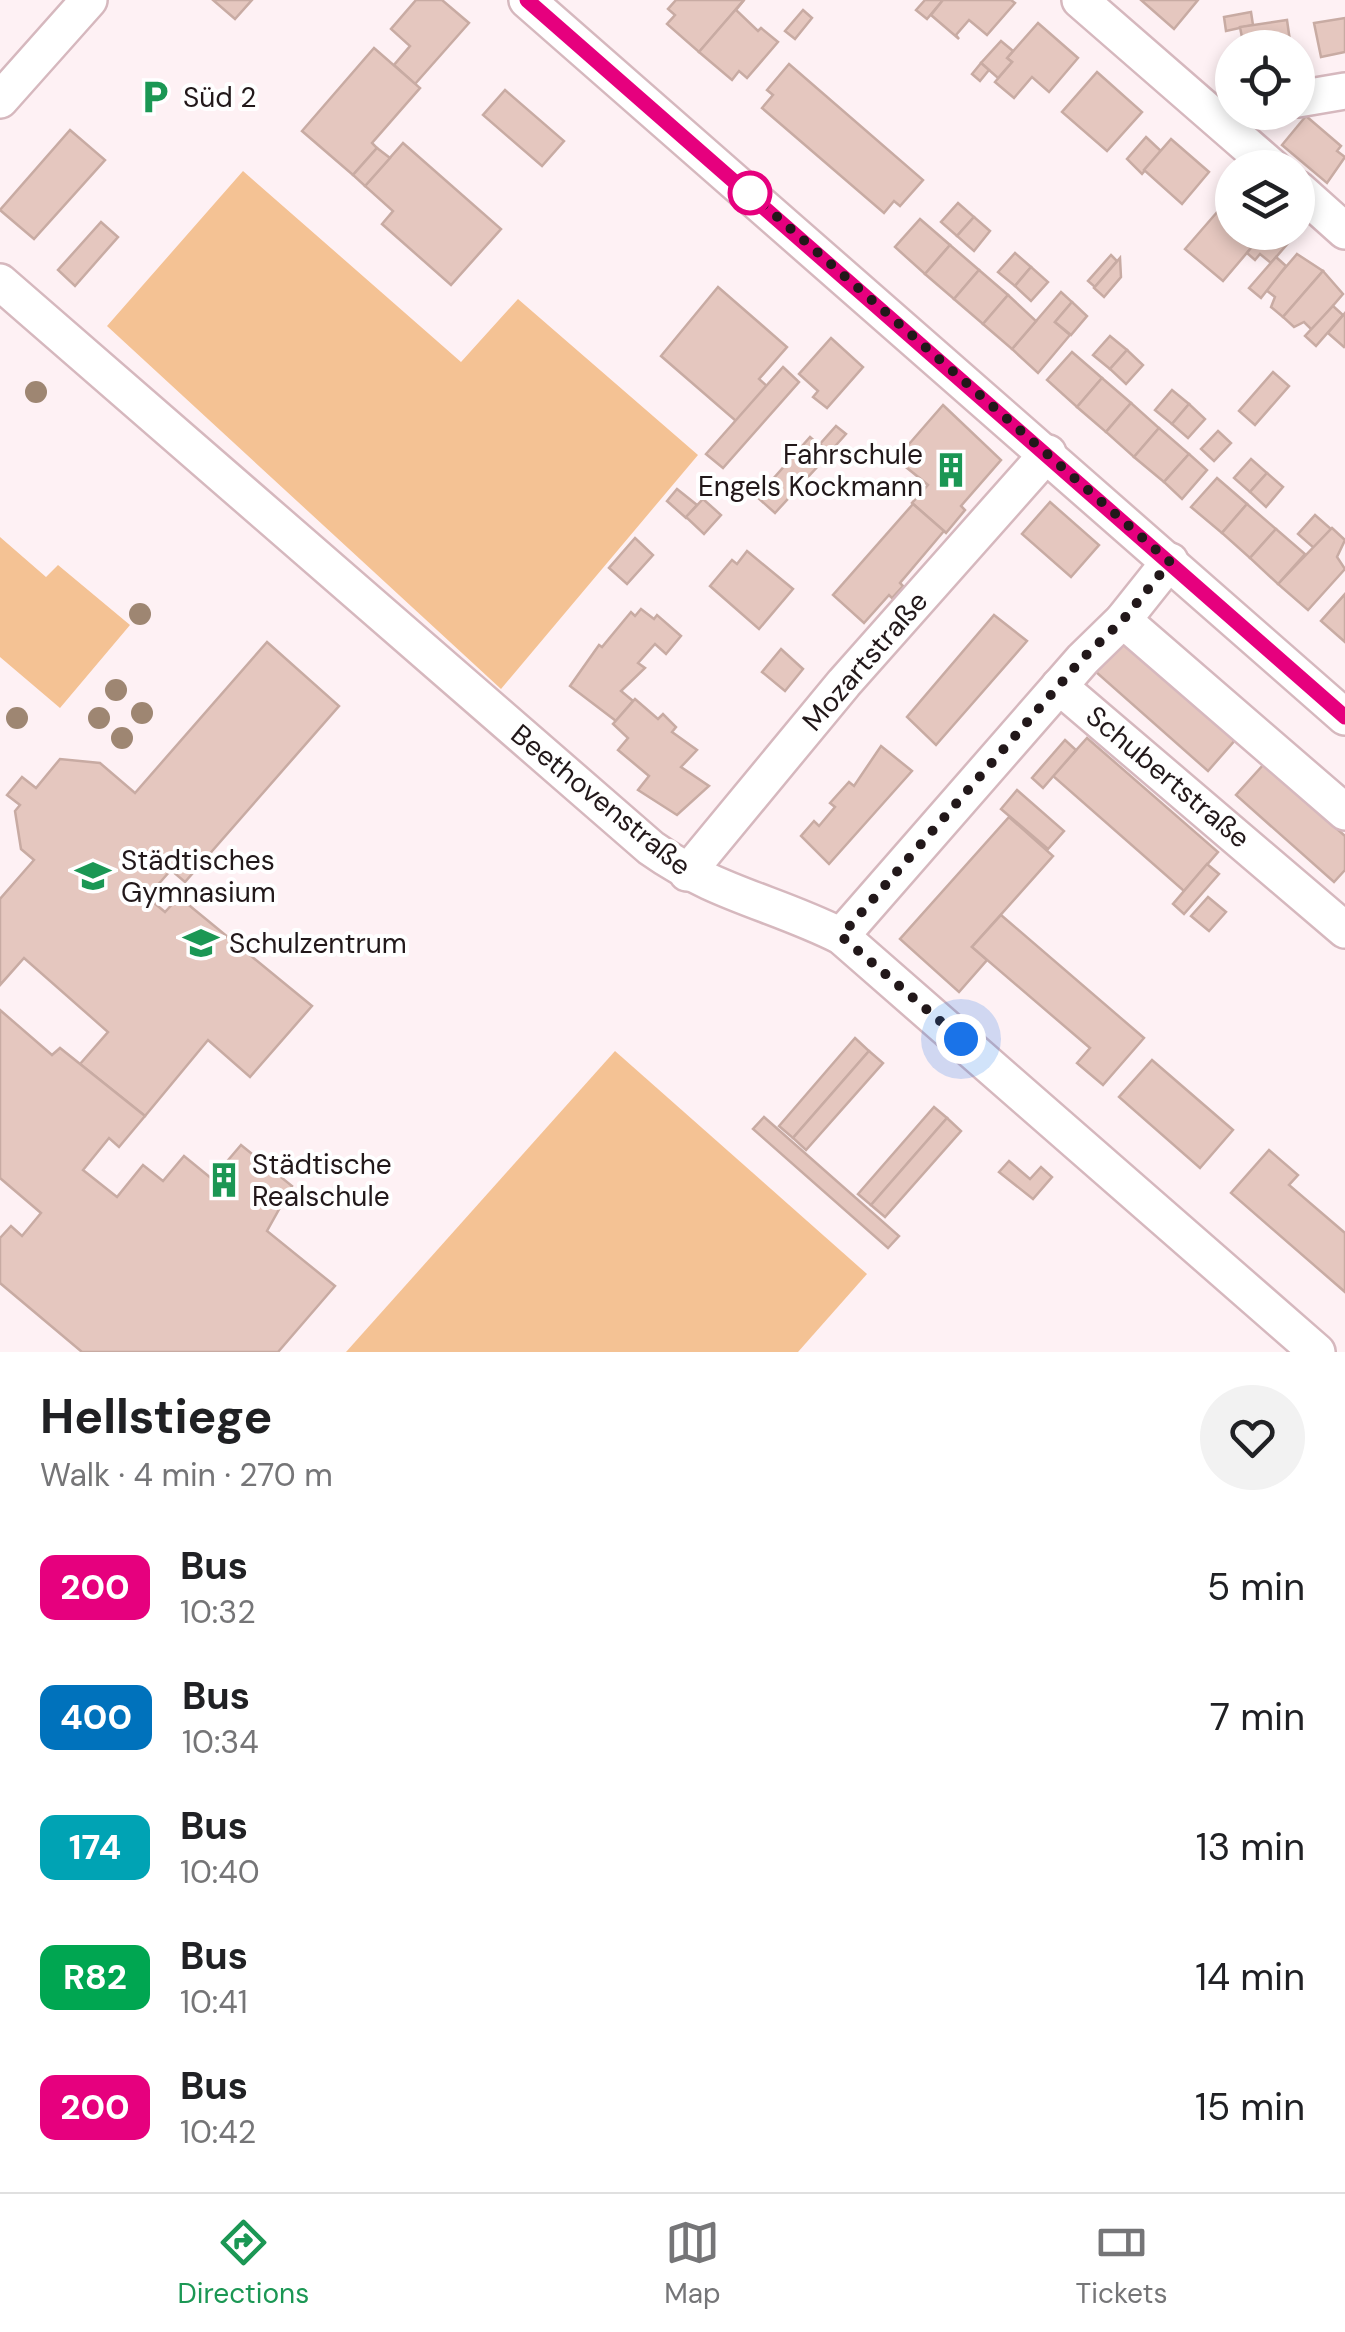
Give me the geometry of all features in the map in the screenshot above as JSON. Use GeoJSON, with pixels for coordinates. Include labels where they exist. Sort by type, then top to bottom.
{"type":"FeatureCollection","features":[{"type":"Feature","properties":{"kind":"street"},"geometry":{"type":"LineString","coordinates":[[0,100],[89,0]]}},
{"type":"Feature","properties":{"kind":"street"},"geometry":{"type":"LineString","coordinates":[[527,0],[1345,717]]}},
{"type":"Feature","properties":{"kind":"street"},"geometry":{"type":"LineString","coordinates":[[1080,0],[1215,99]]}},
{"type":"Feature","properties":{"kind":"street"},"geometry":{"type":"LineString","coordinates":[[1315,96],[1345,91]]}},
{"type":"Feature","properties":{"kind":"street"},"geometry":{"type":"LineString","coordinates":[[1315,204],[1345,231]]}},
{"type":"Feature","properties":{"kind":"street","name":"Beethovenstraße"},"geometry":{"type":"LineString","coordinates":[[0,282],[651,848],[686,873],[841,936],[1317,1352]]}},
{"type":"Feature","properties":{"kind":"street","name":"Mozartstraße"},"geometry":{"type":"LineString","coordinates":[[686,873],[844,683],[1048,453]]}},
{"type":"Feature","properties":{"kind":"street"},"geometry":{"type":"LineString","coordinates":[[1060,686],[1123,620],[1170,562]]}},
{"type":"Feature","properties":{"kind":"street"},"geometry":{"type":"LineString","coordinates":[[1123,620],[1345,812]]}},
{"type":"Feature","properties":{"kind":"street","name":"Schubertstraße"},"geometry":{"type":"LineString","coordinates":[[841,936],[1060,686],[1345,930]]}},
{"type":"Feature","properties":{"kind":"shaded area"},"geometry":{"type":"Polygon","coordinates":[[[243,171],[461,362],[518,299],[698,455],[501,689],[107,326],[243,171]]]}},
{"type":"Feature","properties":{"kind":"shaded area"},"geometry":{"type":"Polygon","coordinates":[[[0,537],[46,577],[58,565],[130,625],[60,708],[0,657],[0,537]]]}},
{"type":"Feature","properties":{"kind":"shaded area"},"geometry":{"type":"Polygon","coordinates":[[[615,1051],[867,1274],[798,1352],[346,1352],[615,1051]]]}},
{"type":"Feature","properties":{"kind":"building"},"geometry":{"type":"Polygon","coordinates":[[[213,0],[252,0],[235,19],[213,0]]]}},
{"type":"Feature","properties":{"kind":"building"},"geometry":{"type":"Polygon","coordinates":[[[416,0],[442,0],[469,23],[415,84],[394,65],[410,46],[391,29],[416,0]]]}},
{"type":"Feature","properties":{"kind":"building"},"geometry":{"type":"Polygon","coordinates":[[[676,0],[744,0],[699,52],[667,24],[675,15],[668,9],[676,0]]]}},
{"type":"Feature","properties":{"kind":"building"},"geometry":{"type":"Polygon","coordinates":[[[744,0],[736,10],[758,31],[761,28],[778,42],[747,78],[739,71],[732,80],[699,52],[744,0]]]}},
{"type":"Feature","properties":{"kind":"building"},"geometry":{"type":"Polygon","coordinates":[[[925,0],[943,0],[927,19],[916,10],[925,0]]]}},
{"type":"Feature","properties":{"kind":"building"},"geometry":{"type":"Polygon","coordinates":[[[943,0],[1015,3],[987,35],[969,20],[956,35],[959,39],[931,15],[943,0]]]}},
{"type":"Feature","properties":{"kind":"building"},"geometry":{"type":"Polygon","coordinates":[[[1141,0],[1198,0],[1174,29],[1141,0]]]}},
{"type":"Feature","properties":{"kind":"building"},"geometry":{"type":"Polygon","coordinates":[[[803,10],[812,18],[795,39],[785,31],[803,10]]]}},
{"type":"Feature","properties":{"kind":"building"},"geometry":{"type":"Polygon","coordinates":[[[1251,12],[1253,25],[1226,30],[1224,17],[1251,12]]]}},
{"type":"Feature","properties":{"kind":"building"},"geometry":{"type":"Polygon","coordinates":[[[1345,18],[1345,52],[1321,57],[1314,23],[1345,18]]]}},
{"type":"Feature","properties":{"kind":"building"},"geometry":{"type":"Polygon","coordinates":[[[1287,20],[1288,30],[1241,30],[1240,27],[1287,20]]]}},
{"type":"Feature","properties":{"kind":"building"},"geometry":{"type":"Polygon","coordinates":[[[1038,23],[1078,58],[1049,92],[1032,77],[1014,98],[995,82],[1012,62],[1007,58],[1038,23]]]}},
{"type":"Feature","properties":{"kind":"building"},"geometry":{"type":"Polygon","coordinates":[[[1001,41],[1013,51],[1007,58],[1012,62],[998,78],[981,63],[1001,41]]]}},
{"type":"Feature","properties":{"kind":"building"},"geometry":{"type":"Polygon","coordinates":[[[374,48],[420,88],[372,143],[377,148],[353,175],[302,131],[374,48]]]}},
{"type":"Feature","properties":{"kind":"building"},"geometry":{"type":"Polygon","coordinates":[[[981,63],[989,70],[980,81],[972,74],[981,63]]]}},
{"type":"Feature","properties":{"kind":"building"},"geometry":{"type":"Polygon","coordinates":[[[789,64],[923,180],[900,206],[894,201],[884,213],[762,108],[773,95],[767,90],[789,64]]]}},
{"type":"Feature","properties":{"kind":"building"},"geometry":{"type":"Polygon","coordinates":[[[1097,72],[1142,112],[1107,151],[1062,112],[1097,72]]]}},
{"type":"Feature","properties":{"kind":"building"},"geometry":{"type":"Polygon","coordinates":[[[505,90],[564,141],[542,166],[483,115],[505,90]]]}},
{"type":"Feature","properties":{"kind":"building"},"geometry":{"type":"Polygon","coordinates":[[[1315,124],[1341,146],[1337,151],[1345,157],[1327,183],[1315,173],[1315,150],[1288,150],[1282,145],[1294,130],[1315,130],[1315,124]]]}},
{"type":"Feature","properties":{"kind":"building"},"geometry":{"type":"Polygon","coordinates":[[[70,130],[105,160],[34,239],[0,210],[70,130]]]}},
{"type":"Feature","properties":{"kind":"building"},"geometry":{"type":"Polygon","coordinates":[[[1146,137],[1161,151],[1142,174],[1127,159],[1146,137]]]}},
{"type":"Feature","properties":{"kind":"building"},"geometry":{"type":"Polygon","coordinates":[[[1171,139],[1209,172],[1182,204],[1144,170],[1171,139]]]}},
{"type":"Feature","properties":{"kind":"building"},"geometry":{"type":"Polygon","coordinates":[[[403,143],[501,229],[451,285],[382,224],[393,211],[365,186],[403,143]]]}},
{"type":"Feature","properties":{"kind":"building"},"geometry":{"type":"Polygon","coordinates":[[[377,148],[390,158],[365,186],[353,175],[377,148]]]}},
{"type":"Feature","properties":{"kind":"building"},"geometry":{"type":"Polygon","coordinates":[[[958,203],[974,217],[957,236],[941,222],[958,203]]]}},
{"type":"Feature","properties":{"kind":"building"},"geometry":{"type":"Polygon","coordinates":[[[1215,214],[1215,250],[1249,250],[1223,281],[1185,249],[1215,214]]]}},
{"type":"Feature","properties":{"kind":"building"},"geometry":{"type":"Polygon","coordinates":[[[974,217],[990,231],[974,251],[957,236],[974,217]]]}},
{"type":"Feature","properties":{"kind":"building"},"geometry":{"type":"Polygon","coordinates":[[[920,219],[950,245],[925,274],[895,247],[920,219]]]}},
{"type":"Feature","properties":{"kind":"building"},"geometry":{"type":"Polygon","coordinates":[[[101,222],[118,237],[75,286],[58,270],[101,222]]]}},
{"type":"Feature","properties":{"kind":"building"},"geometry":{"type":"Polygon","coordinates":[[[950,245],[979,270],[954,299],[925,274],[950,245]]]}},
{"type":"Feature","properties":{"kind":"building"},"geometry":{"type":"Polygon","coordinates":[[[1282,250],[1271,263],[1260,254],[1255,260],[1247,253],[1282,250]]]}},
{"type":"Feature","properties":{"kind":"building"},"geometry":{"type":"Polygon","coordinates":[[[1015,253],[1031,267],[1015,286],[998,272],[1015,253]]]}},
{"type":"Feature","properties":{"kind":"building"},"geometry":{"type":"Polygon","coordinates":[[[1297,254],[1323,271],[1283,317],[1271,307],[1275,297],[1266,290],[1297,254]]]}},
{"type":"Feature","properties":{"kind":"building"},"geometry":{"type":"Polygon","coordinates":[[[1111,255],[1117,261],[1095,287],[1088,281],[1111,255]]]}},
{"type":"Feature","properties":{"kind":"building"},"geometry":{"type":"Polygon","coordinates":[[[1276,257],[1286,266],[1261,298],[1249,288],[1276,257]]]}},
{"type":"Feature","properties":{"kind":"building"},"geometry":{"type":"Polygon","coordinates":[[[1120,258],[1121,277],[1104,297],[1094,288],[1120,258]]]}},
{"type":"Feature","properties":{"kind":"building"},"geometry":{"type":"Polygon","coordinates":[[[1031,267],[1048,282],[1031,301],[1015,286],[1031,267]]]}},
{"type":"Feature","properties":{"kind":"building"},"geometry":{"type":"Polygon","coordinates":[[[979,270],[1008,295],[983,324],[954,299],[979,270]]]}},
{"type":"Feature","properties":{"kind":"building"},"geometry":{"type":"Polygon","coordinates":[[[1323,271],[1343,294],[1312,330],[1304,322],[1294,327],[1283,317],[1323,271]]]}},
{"type":"Feature","properties":{"kind":"building"},"geometry":{"type":"Polygon","coordinates":[[[718,287],[787,347],[759,379],[767,386],[736,421],[661,356],[718,287]]]}},
{"type":"Feature","properties":{"kind":"building"},"geometry":{"type":"Polygon","coordinates":[[[1061,292],[1072,302],[1055,322],[1070,335],[1038,373],[1012,349],[1061,292]]]}},
{"type":"Feature","properties":{"kind":"building"},"geometry":{"type":"Polygon","coordinates":[[[1008,295],[1036,321],[1012,349],[983,324],[1008,295]]]}},
{"type":"Feature","properties":{"kind":"building"},"geometry":{"type":"Polygon","coordinates":[[[1072,302],[1087,316],[1071,335],[1055,322],[1072,302]]]}},
{"type":"Feature","properties":{"kind":"building"},"geometry":{"type":"Polygon","coordinates":[[[1333,306],[1343,315],[1316,346],[1305,336],[1333,306]]]}},
{"type":"Feature","properties":{"kind":"building"},"geometry":{"type":"Polygon","coordinates":[[[1345,313],[1345,346],[1344,347],[1328,333],[1345,313]]]}},
{"type":"Feature","properties":{"kind":"building"},"geometry":{"type":"Polygon","coordinates":[[[1110,336],[1127,350],[1110,369],[1093,355],[1110,336]]]}},
{"type":"Feature","properties":{"kind":"building"},"geometry":{"type":"Polygon","coordinates":[[[831,338],[863,367],[827,408],[813,397],[818,391],[799,374],[831,338]]]}},
{"type":"Feature","properties":{"kind":"building"},"geometry":{"type":"Polygon","coordinates":[[[1127,350],[1143,365],[1126,384],[1110,369],[1127,350]]]}},
{"type":"Feature","properties":{"kind":"building"},"geometry":{"type":"Polygon","coordinates":[[[1072,352],[1102,378],[1077,407],[1047,380],[1072,352]]]}},
{"type":"Feature","properties":{"kind":"building"},"geometry":{"type":"Polygon","coordinates":[[[783,367],[799,382],[723,468],[706,454],[783,367]]]}},
{"type":"Feature","properties":{"kind":"building"},"geometry":{"type":"Polygon","coordinates":[[[1273,372],[1289,386],[1255,425],[1239,411],[1273,372]]]}},
{"type":"Feature","properties":{"kind":"building"},"geometry":{"type":"Polygon","coordinates":[[[1102,378],[1131,403],[1106,432],[1077,407],[1102,378]]]}},
{"type":"Feature","properties":{"kind":"building"},"geometry":{"type":"Polygon","coordinates":[[[1172,390],[1189,404],[1172,424],[1155,410],[1172,390]]]}},
{"type":"Feature","properties":{"kind":"building"},"geometry":{"type":"Polygon","coordinates":[[[1131,403],[1159,428],[1134,457],[1106,432],[1131,403]]]}},
{"type":"Feature","properties":{"kind":"building"},"geometry":{"type":"Polygon","coordinates":[[[1189,404],[1205,419],[1188,438],[1172,424],[1189,404]]]}},
{"type":"Feature","properties":{"kind":"building","name":"Fahrschule Engels Kockmann"},"geometry":{"type":"Polygon","coordinates":[[[943,405],[1001,460],[961,506],[965,510],[946,533],[912,503],[928,485],[896,459],[943,405]]]}},
{"type":"Feature","properties":{"kind":"building"},"geometry":{"type":"Polygon","coordinates":[[[836,426],[846,434],[829,453],[820,444],[836,426]]]}},
{"type":"Feature","properties":{"kind":"building"},"geometry":{"type":"Polygon","coordinates":[[[1159,428],[1189,454],[1164,482],[1134,457],[1159,428]]]}},
{"type":"Feature","properties":{"kind":"building"},"geometry":{"type":"Polygon","coordinates":[[[1218,431],[1231,443],[1214,461],[1201,449],[1218,431]]]}},
{"type":"Feature","properties":{"kind":"building"},"geometry":{"type":"Polygon","coordinates":[[[810,437],[829,454],[775,513],[757,497],[810,437]]]}},
{"type":"Feature","properties":{"kind":"building"},"geometry":{"type":"Polygon","coordinates":[[[1189,454],[1207,470],[1182,499],[1164,482],[1189,454]]]}},
{"type":"Feature","properties":{"kind":"building"},"geometry":{"type":"Polygon","coordinates":[[[1251,459],[1267,473],[1250,492],[1234,478],[1251,459]]]}},
{"type":"Feature","properties":{"kind":"building"},"geometry":{"type":"Polygon","coordinates":[[[1267,473],[1283,487],[1266,507],[1250,492],[1267,473]]]}},
{"type":"Feature","properties":{"kind":"building"},"geometry":{"type":"Polygon","coordinates":[[[1217,478],[1247,504],[1222,533],[1191,507],[1217,478]]]}},
{"type":"Feature","properties":{"kind":"building"},"geometry":{"type":"Polygon","coordinates":[[[677,489],[697,505],[686,518],[667,501],[677,489]]]}},
{"type":"Feature","properties":{"kind":"building"},"geometry":{"type":"Polygon","coordinates":[[[703,499],[721,515],[704,534],[686,517],[703,499]]]}},
{"type":"Feature","properties":{"kind":"building"},"geometry":{"type":"Polygon","coordinates":[[[1050,502],[1099,545],[1071,577],[1022,534],[1050,502]]]}},
{"type":"Feature","properties":{"kind":"building"},"geometry":{"type":"Polygon","coordinates":[[[913,504],[944,531],[900,583],[903,586],[892,598],[889,595],[864,623],[833,595],[913,504]]]}},
{"type":"Feature","properties":{"kind":"building"},"geometry":{"type":"Polygon","coordinates":[[[1247,504],[1276,529],[1250,558],[1222,533],[1247,504]]]}},
{"type":"Feature","properties":{"kind":"building"},"geometry":{"type":"Polygon","coordinates":[[[1315,515],[1331,529],[1314,548],[1298,534],[1315,515]]]}},
{"type":"Feature","properties":{"kind":"building"},"geometry":{"type":"Polygon","coordinates":[[[1332,528],[1345,540],[1337,557],[1345,569],[1308,610],[1278,584],[1332,528]]]}},
{"type":"Feature","properties":{"kind":"building"},"geometry":{"type":"Polygon","coordinates":[[[1276,529],[1305,554],[1278,584],[1250,558],[1276,529]]]}},
{"type":"Feature","properties":{"kind":"building"},"geometry":{"type":"Polygon","coordinates":[[[635,538],[653,555],[627,584],[609,568],[635,538]]]}},
{"type":"Feature","properties":{"kind":"building"},"geometry":{"type":"Polygon","coordinates":[[[747,551],[793,589],[759,629],[710,586],[732,560],[737,564],[747,551]]]}},
{"type":"Feature","properties":{"kind":"building"},"geometry":{"type":"Polygon","coordinates":[[[1345,594],[1345,642],[1321,621],[1345,594]]]}},
{"type":"Feature","properties":{"kind":"building"},"geometry":{"type":"Polygon","coordinates":[[[641,609],[654,619],[657,615],[681,636],[666,654],[655,644],[638,663],[645,668],[621,691],[633,701],[616,721],[570,686],[599,645],[602,647],[631,612],[635,616],[641,609]]]}},
{"type":"Feature","properties":{"kind":"building"},"geometry":{"type":"Polygon","coordinates":[[[994,615],[1027,641],[936,745],[907,717],[994,615]]]}},
{"type":"Feature","properties":{"kind":"building"},"geometry":{"type":"Polygon","coordinates":[[[1124,641],[1236,739],[1208,771],[1096,672],[1124,641]]]}},
{"type":"Feature","properties":{"kind":"building","name":"Städtisches Gymnasium"},"geometry":{"type":"Polygon","coordinates":[[[267,642],[339,706],[185,882],[171,870],[147,897],[165,912],[179,897],[312,1006],[250,1077],[208,1040],[145,1116],[80,1064],[108,1032],[24,958],[0,985],[0,899],[34,860],[21,849],[15,811],[20,805],[7,795],[22,777],[36,788],[60,759],[100,763],[135,793],[267,642]]]}},
{"type":"Feature","properties":{"kind":"building"},"geometry":{"type":"Polygon","coordinates":[[[781,649],[803,669],[785,691],[762,672],[781,649]]]}},
{"type":"Feature","properties":{"kind":"building"},"geometry":{"type":"Polygon","coordinates":[[[635,699],[658,719],[663,714],[676,727],[672,732],[697,750],[681,767],[709,786],[677,815],[638,790],[649,776],[618,750],[628,738],[613,724],[635,699]]]}},
{"type":"Feature","properties":{"kind":"building"},"geometry":{"type":"Polygon","coordinates":[[[1087,738],[1218,852],[1184,891],[1053,776],[1087,738]]]}},
{"type":"Feature","properties":{"kind":"building"},"geometry":{"type":"Polygon","coordinates":[[[1065,740],[1076,750],[1043,788],[1032,778],[1065,740]]]}},
{"type":"Feature","properties":{"kind":"building"},"geometry":{"type":"Polygon","coordinates":[[[881,746],[912,771],[829,864],[801,836],[814,821],[819,826],[835,807],[830,803],[849,782],[854,786],[881,746]]]}},
{"type":"Feature","properties":{"kind":"building"},"geometry":{"type":"Polygon","coordinates":[[[1264,764],[1345,836],[1345,870],[1334,882],[1236,795],[1264,764]]]}},
{"type":"Feature","properties":{"kind":"building"},"geometry":{"type":"Polygon","coordinates":[[[1017,790],[1064,831],[1048,849],[1001,809],[1017,790]]]}},
{"type":"Feature","properties":{"kind":"building"},"geometry":{"type":"Polygon","coordinates":[[[1009,817],[1053,856],[972,947],[987,960],[959,992],[900,939],[1009,817]]]}},
{"type":"Feature","properties":{"kind":"building"},"geometry":{"type":"Polygon","coordinates":[[[1207,864],[1219,874],[1184,914],[1173,904],[1207,864]]]}},
{"type":"Feature","properties":{"kind":"building"},"geometry":{"type":"Polygon","coordinates":[[[1208,897],[1226,912],[1209,931],[1191,916],[1208,897]]]}},
{"type":"Feature","properties":{"kind":"building"},"geometry":{"type":"Polygon","coordinates":[[[1001,915],[1144,1038],[1103,1085],[1077,1063],[1090,1048],[972,947],[1001,915]]]}},
{"type":"Feature","properties":{"kind":"building","name":"Städtische Realschule"},"geometry":{"type":"Polygon","coordinates":[[[0,1010],[52,1055],[60,1048],[145,1116],[119,1147],[109,1138],[83,1170],[117,1197],[143,1165],[163,1181],[184,1156],[212,1179],[241,1145],[292,1186],[267,1231],[335,1286],[278,1352],[82,1352],[0,1283],[0,1238],[11,1226],[22,1236],[41,1213],[0,1178],[0,1010]]]}},
{"type":"Feature","properties":{"kind":"building"},"geometry":{"type":"Polygon","coordinates":[[[855,1038],[869,1051],[793,1138],[779,1126],[855,1038]]]}},
{"type":"Feature","properties":{"kind":"building"},"geometry":{"type":"Polygon","coordinates":[[[869,1051],[883,1063],[806,1150],[793,1138],[869,1051]]]}},
{"type":"Feature","properties":{"kind":"building"},"geometry":{"type":"Polygon","coordinates":[[[1152,1060],[1233,1130],[1200,1168],[1119,1097],[1152,1060]]]}},
{"type":"Feature","properties":{"kind":"building"},"geometry":{"type":"Polygon","coordinates":[[[934,1107],[947,1118],[871,1205],[858,1194],[934,1107]]]}},
{"type":"Feature","properties":{"kind":"building"},"geometry":{"type":"Polygon","coordinates":[[[764,1117],[899,1236],[888,1248],[753,1129],[764,1117]]]}},
{"type":"Feature","properties":{"kind":"building"},"geometry":{"type":"Polygon","coordinates":[[[947,1118],[961,1131],[885,1217],[871,1205],[947,1118]]]}},
{"type":"Feature","properties":{"kind":"building"},"geometry":{"type":"Polygon","coordinates":[[[1269,1150],[1298,1175],[1289,1185],[1345,1233],[1345,1292],[1231,1193],[1269,1150]]]}},
{"type":"Feature","properties":{"kind":"building"},"geometry":{"type":"Polygon","coordinates":[[[1009,1161],[1030,1179],[1041,1167],[1052,1177],[1033,1199],[999,1172],[1009,1161]]]}},
{"type":"Feature","properties":{"kind":"bus line","name":"200"},"geometry":{"type":"LineString","coordinates":[[527,0],[1008,417],[1345,717]]}},
{"type":"Feature","properties":{"kind":"place","name":"Süd 2"},"geometry":{"type":"Point","coordinates":[155,97]}},
{"type":"Feature","properties":{"kind":"place","name":"Fahrschule Engels Kockmann"},"geometry":{"type":"Point","coordinates":[951,470]}},
{"type":"Feature","properties":{"kind":"place","name":"Städtisches Gymnasium"},"geometry":{"type":"Point","coordinates":[93,876]}},
{"type":"Feature","properties":{"kind":"place","name":"Schulzentrum"},"geometry":{"type":"Point","coordinates":[201,943]}},
{"type":"Feature","properties":{"kind":"place","name":"Städtische Realschule"},"geometry":{"type":"Point","coordinates":[224,1180]}},
{"type":"Feature","properties":{"kind":"route"},"geometry":{"type":"LineString","coordinates":[[750,193],[1170,562],[1123,620],[1082,659],[841,936],[961,1039]]}}]}
